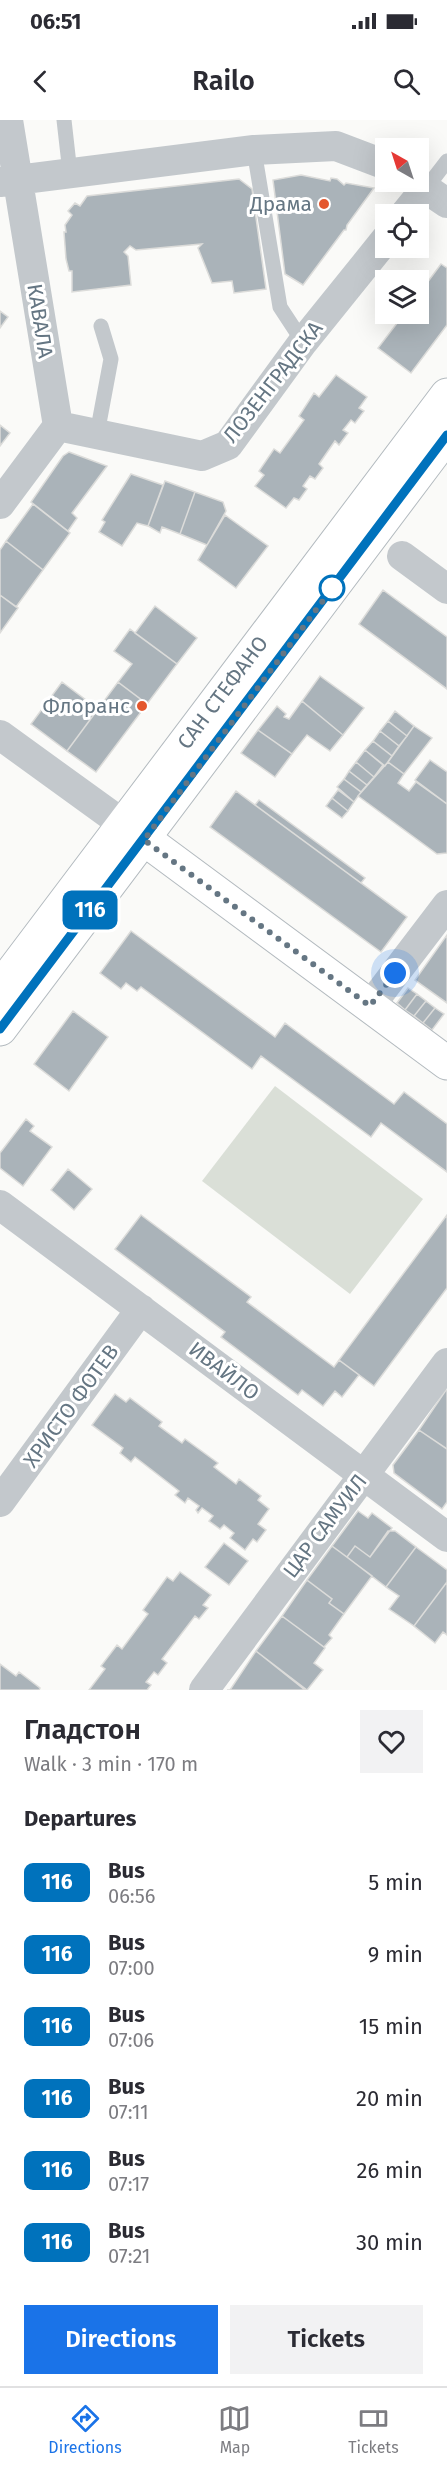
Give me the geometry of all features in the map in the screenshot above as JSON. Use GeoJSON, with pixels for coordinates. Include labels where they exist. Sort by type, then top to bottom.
{"type":"FeatureCollection","features":[{"type":"Feature","properties":{"kind":"main road","name":"САН СТЕФАНО"},"geometry":{"type":"LineString","coordinates":[[0,1029],[134,832],[447,396]]}},
{"type":"Feature","properties":{"kind":"main road","name":"САН СТЕФАНО"},"geometry":{"type":"LineString","coordinates":[[0,988],[134,832],[447,435]]}},
{"type":"Feature","properties":{"kind":"main road"},"geometry":{"type":"LineString","coordinates":[[134,832],[447,1064]]}},
{"type":"Feature","properties":{"kind":"street","name":"КАВАЛА"},"geometry":{"type":"LineString","coordinates":[[9,120],[8,180],[58,426]]}},
{"type":"Feature","properties":{"kind":"street"},"geometry":{"type":"LineString","coordinates":[[8,180],[254,150],[336,146],[375,161]]}},
{"type":"Feature","properties":{"kind":"street"},"geometry":{"type":"LineString","coordinates":[[415,204],[430,190]]}},
{"type":"Feature","properties":{"kind":"street","name":"ЛОЗЕНГРАДСКА"},"geometry":{"type":"LineString","coordinates":[[58,426],[202,456],[228,445],[303,342],[375,253]]}},
{"type":"Feature","properties":{"kind":"street"},"geometry":{"type":"LineString","coordinates":[[0,504],[58,426]]}},
{"type":"Feature","properties":{"kind":"street"},"geometry":{"type":"LineString","coordinates":[[402,556],[447,589]]}},
{"type":"Feature","properties":{"kind":"street"},"geometry":{"type":"LineString","coordinates":[[0,735],[134,832]]}},
{"type":"Feature","properties":{"kind":"street"},"geometry":{"type":"LineString","coordinates":[[370,1006],[447,905]]}},
{"type":"Feature","properties":{"kind":"street","name":"ИВАЙЛО"},"geometry":{"type":"LineString","coordinates":[[0,1205],[447,1537]]}},
{"type":"Feature","properties":{"kind":"street","name":"ХРИСТО ФОТЕВ"},"geometry":{"type":"LineString","coordinates":[[0,1502],[141,1309]]}},
{"type":"Feature","properties":{"kind":"street","name":"ЦАР САМУИЛ"},"geometry":{"type":"LineString","coordinates":[[204,1690],[447,1363]]}},
{"type":"Feature","properties":{"kind":"lane"},"geometry":{"type":"LineString","coordinates":[[64,120],[70,174]]}},
{"type":"Feature","properties":{"kind":"lane"},"geometry":{"type":"LineString","coordinates":[[254,150],[280,307],[303,342]]}},
{"type":"Feature","properties":{"kind":"lane"},"geometry":{"type":"LineString","coordinates":[[430,190],[447,161]]}},
{"type":"Feature","properties":{"kind":"lane"},"geometry":{"type":"LineString","coordinates":[[97,434],[111,359],[101,326]]}},
{"type":"Feature","properties":{"kind":"shaded area"},"geometry":{"type":"Polygon","coordinates":[[[275,1086],[423,1199],[350,1294],[202,1181],[275,1086]]]}},
{"type":"Feature","properties":{"kind":"building"},"geometry":{"type":"Polygon","coordinates":[[[301,175],[330,181],[331,178],[337,179],[344,185],[346,183],[374,188],[347,225],[346,230],[303,285],[285,274],[273,180],[301,175]]]}},
{"type":"Feature","properties":{"kind":"building"},"geometry":{"type":"Polygon","coordinates":[[[239,179],[252,189],[266,289],[234,293],[232,281],[212,283],[198,248],[202,244],[136,250],[130,246],[124,252],[128,256],[131,285],[72,292],[72,271],[69,271],[66,259],[64,232],[66,232],[65,225],[72,215],[68,211],[75,203],[80,206],[87,196],[239,179]]]}},
{"type":"Feature","properties":{"kind":"building"},"geometry":{"type":"Polygon","coordinates":[[[441,264],[447,268],[447,325],[411,373],[378,348],[396,324],[429,324],[429,280],[441,264]]]}},
{"type":"Feature","properties":{"kind":"building"},"geometry":{"type":"Polygon","coordinates":[[[0,311],[8,317],[0,328],[0,311]]]}},
{"type":"Feature","properties":{"kind":"building"},"geometry":{"type":"Polygon","coordinates":[[[336,375],[367,397],[359,408],[364,411],[355,423],[351,420],[343,430],[348,433],[339,445],[335,441],[319,464],[323,468],[315,479],[310,476],[303,486],[307,489],[299,500],[294,498],[286,508],[255,486],[264,475],[259,471],[274,449],[280,453],[304,420],[299,416],[314,393],[319,397],[336,375]]]}},
{"type":"Feature","properties":{"kind":"building"},"geometry":{"type":"Polygon","coordinates":[[[0,425],[10,433],[0,446],[0,425]]]}},
{"type":"Feature","properties":{"kind":"building"},"geometry":{"type":"Polygon","coordinates":[[[69,452],[107,466],[72,513],[77,518],[68,531],[31,502],[63,456],[69,452]]]}},
{"type":"Feature","properties":{"kind":"building"},"geometry":{"type":"Polygon","coordinates":[[[131,474],[163,485],[148,526],[137,523],[122,546],[99,532],[105,522],[102,520],[131,474]]]}},
{"type":"Feature","properties":{"kind":"building"},"geometry":{"type":"Polygon","coordinates":[[[165,481],[195,492],[180,534],[162,527],[160,533],[148,526],[165,481]]]}},
{"type":"Feature","properties":{"kind":"building"},"geometry":{"type":"Polygon","coordinates":[[[195,492],[223,502],[226,511],[207,545],[180,534],[195,492]]]}},
{"type":"Feature","properties":{"kind":"building"},"geometry":{"type":"Polygon","coordinates":[[[33,504],[70,533],[43,570],[6,541],[33,504]]]}},
{"type":"Feature","properties":{"kind":"building"},"geometry":{"type":"Polygon","coordinates":[[[225,515],[268,546],[236,588],[198,560],[225,515]]]}},
{"type":"Feature","properties":{"kind":"building"},"geometry":{"type":"Polygon","coordinates":[[[6,541],[43,570],[16,607],[0,595],[0,550],[6,541]]]}},
{"type":"Feature","properties":{"kind":"building"},"geometry":{"type":"Polygon","coordinates":[[[383,590],[447,637],[447,689],[359,624],[383,590]]]}},
{"type":"Feature","properties":{"kind":"building"},"geometry":{"type":"Polygon","coordinates":[[[0,595],[18,608],[0,633],[0,595]]]}},
{"type":"Feature","properties":{"kind":"building"},"geometry":{"type":"Polygon","coordinates":[[[155,606],[197,638],[177,664],[135,633],[155,606]]]}},
{"type":"Feature","properties":{"kind":"building"},"geometry":{"type":"Polygon","coordinates":[[[130,629],[177,664],[147,704],[118,682],[132,664],[114,651],[130,629]]]}},
{"type":"Feature","properties":{"kind":"building"},"geometry":{"type":"Polygon","coordinates":[[[320,676],[364,708],[343,735],[302,701],[320,676]]]}},
{"type":"Feature","properties":{"kind":"building"},"geometry":{"type":"Polygon","coordinates":[[[62,682],[98,709],[67,751],[31,724],[62,682]]]}},
{"type":"Feature","properties":{"kind":"building"},"geometry":{"type":"Polygon","coordinates":[[[118,682],[147,704],[96,772],[67,751],[118,682]]]}},
{"type":"Feature","properties":{"kind":"building"},"geometry":{"type":"Polygon","coordinates":[[[302,701],[343,735],[330,751],[307,735],[292,754],[258,730],[277,706],[286,714],[284,717],[289,719],[302,701]]]}},
{"type":"Feature","properties":{"kind":"building"},"geometry":{"type":"Polygon","coordinates":[[[395,711],[414,726],[407,736],[388,721],[395,711]]]}},
{"type":"Feature","properties":{"kind":"building"},"geometry":{"type":"Polygon","coordinates":[[[388,721],[407,736],[399,746],[380,731],[388,721]]]}},
{"type":"Feature","properties":{"kind":"building"},"geometry":{"type":"Polygon","coordinates":[[[414,726],[432,738],[404,774],[388,762],[414,726]]]}},
{"type":"Feature","properties":{"kind":"building"},"geometry":{"type":"Polygon","coordinates":[[[258,730],[292,754],[275,777],[241,753],[258,730]]]}},
{"type":"Feature","properties":{"kind":"building"},"geometry":{"type":"Polygon","coordinates":[[[380,731],[399,746],[392,756],[373,741],[380,731]]]}},
{"type":"Feature","properties":{"kind":"building"},"geometry":{"type":"Polygon","coordinates":[[[373,741],[392,756],[385,766],[365,750],[373,741]]]}},
{"type":"Feature","properties":{"kind":"building"},"geometry":{"type":"Polygon","coordinates":[[[365,750],[383,765],[374,777],[356,762],[365,750]]]}},
{"type":"Feature","properties":{"kind":"building"},"geometry":{"type":"Polygon","coordinates":[[[430,760],[447,772],[447,804],[415,780],[430,760]]]}},
{"type":"Feature","properties":{"kind":"building"},"geometry":{"type":"Polygon","coordinates":[[[356,762],[374,777],[367,785],[349,771],[356,762]]]}},
{"type":"Feature","properties":{"kind":"building"},"geometry":{"type":"Polygon","coordinates":[[[388,762],[404,774],[398,783],[409,791],[416,782],[447,804],[447,853],[437,854],[358,796],[388,762]]]}},
{"type":"Feature","properties":{"kind":"building"},"geometry":{"type":"Polygon","coordinates":[[[349,771],[367,785],[361,792],[344,779],[349,771]]]}},
{"type":"Feature","properties":{"kind":"building"},"geometry":{"type":"Polygon","coordinates":[[[344,779],[361,792],[354,802],[337,787],[344,779]]]}},
{"type":"Feature","properties":{"kind":"building"},"geometry":{"type":"Polygon","coordinates":[[[338,790],[354,802],[348,811],[332,798],[338,790]]]}},
{"type":"Feature","properties":{"kind":"building"},"geometry":{"type":"Polygon","coordinates":[[[236,791],[407,917],[381,952],[210,827],[236,791]]]}},
{"type":"Feature","properties":{"kind":"building"},"geometry":{"type":"Polygon","coordinates":[[[332,798],[348,811],[342,818],[326,806],[332,798]]]}},
{"type":"Feature","properties":{"kind":"building"},"geometry":{"type":"Polygon","coordinates":[[[259,800],[365,878],[361,883],[255,805],[259,800]]]}},
{"type":"Feature","properties":{"kind":"building"},"geometry":{"type":"Polygon","coordinates":[[[131,931],[275,1037],[285,1023],[394,1104],[404,1092],[447,1124],[447,1172],[381,1123],[371,1137],[261,1056],[252,1069],[141,987],[137,991],[126,983],[121,989],[100,973],[131,931]]]}},
{"type":"Feature","properties":{"kind":"building"},"geometry":{"type":"Polygon","coordinates":[[[447,935],[447,1003],[415,980],[447,935]]]}},
{"type":"Feature","properties":{"kind":"building"},"geometry":{"type":"Polygon","coordinates":[[[408,988],[417,994],[405,1010],[397,1003],[408,988]]]}},
{"type":"Feature","properties":{"kind":"building"},"geometry":{"type":"Polygon","coordinates":[[[417,994],[426,1001],[414,1016],[405,1010],[417,994]]]}},
{"type":"Feature","properties":{"kind":"building"},"geometry":{"type":"Polygon","coordinates":[[[426,1001],[435,1008],[423,1023],[414,1016],[426,1001]]]}},
{"type":"Feature","properties":{"kind":"building"},"geometry":{"type":"Polygon","coordinates":[[[435,1008],[444,1014],[432,1030],[423,1023],[435,1008]]]}},
{"type":"Feature","properties":{"kind":"building"},"geometry":{"type":"Polygon","coordinates":[[[73,1011],[108,1037],[69,1091],[34,1064],[73,1011]]]}},
{"type":"Feature","properties":{"kind":"building"},"geometry":{"type":"Polygon","coordinates":[[[26,1119],[34,1126],[30,1131],[52,1147],[23,1186],[0,1168],[0,1153],[26,1119]]]}},
{"type":"Feature","properties":{"kind":"building"},"geometry":{"type":"Polygon","coordinates":[[[68,1169],[92,1189],[74,1210],[51,1190],[68,1169]]]}},
{"type":"Feature","properties":{"kind":"building"},"geometry":{"type":"Polygon","coordinates":[[[141,1215],[251,1297],[247,1302],[334,1367],[339,1360],[359,1375],[342,1397],[335,1391],[323,1406],[302,1390],[298,1395],[221,1337],[225,1332],[115,1249],[141,1215]]]}},
{"type":"Feature","properties":{"kind":"building"},"geometry":{"type":"Polygon","coordinates":[[[447,1215],[447,1288],[374,1386],[339,1360],[447,1215]]]}},
{"type":"Feature","properties":{"kind":"building"},"geometry":{"type":"Polygon","coordinates":[[[447,1391],[447,1449],[419,1430],[447,1391]]]}},
{"type":"Feature","properties":{"kind":"building"},"geometry":{"type":"Polygon","coordinates":[[[115,1394],[126,1402],[130,1398],[162,1422],[159,1426],[182,1443],[185,1439],[218,1463],[214,1467],[236,1484],[239,1479],[261,1496],[258,1500],[269,1509],[258,1524],[266,1530],[257,1542],[253,1539],[245,1550],[230,1538],[234,1533],[224,1525],[220,1529],[209,1521],[213,1516],[202,1508],[198,1513],[196,1510],[199,1506],[188,1498],[185,1503],[175,1495],[179,1491],[135,1457],[131,1462],[120,1453],[123,1448],[92,1425],[115,1394]]]}},
{"type":"Feature","properties":{"kind":"building"},"geometry":{"type":"Polygon","coordinates":[[[419,1430],[447,1449],[447,1502],[442,1509],[394,1473],[393,1465],[419,1430]]]}},
{"type":"Feature","properties":{"kind":"building"},"geometry":{"type":"Polygon","coordinates":[[[358,1511],[368,1518],[372,1513],[392,1528],[370,1557],[355,1546],[347,1557],[332,1546],[358,1511]]]}},
{"type":"Feature","properties":{"kind":"building"},"geometry":{"type":"Polygon","coordinates":[[[388,1531],[395,1531],[416,1547],[386,1587],[347,1557],[355,1546],[370,1557],[388,1531]]]}},
{"type":"Feature","properties":{"kind":"building"},"geometry":{"type":"Polygon","coordinates":[[[224,1543],[248,1561],[229,1585],[205,1567],[224,1543]]]}},
{"type":"Feature","properties":{"kind":"building"},"geometry":{"type":"Polygon","coordinates":[[[332,1546],[372,1576],[344,1614],[329,1603],[332,1599],[307,1580],[332,1546]]]}},
{"type":"Feature","properties":{"kind":"building"},"geometry":{"type":"Polygon","coordinates":[[[416,1547],[447,1570],[447,1582],[414,1626],[389,1609],[399,1596],[386,1587],[416,1547]]]}},
{"type":"Feature","properties":{"kind":"building"},"geometry":{"type":"Polygon","coordinates":[[[180,1572],[211,1595],[203,1605],[208,1608],[199,1619],[195,1616],[162,1659],[167,1663],[158,1675],[154,1672],[146,1682],[151,1685],[147,1690],[89,1690],[105,1669],[101,1666],[117,1645],[122,1649],[148,1614],[143,1610],[167,1577],[173,1581],[180,1572]]]}},
{"type":"Feature","properties":{"kind":"building"},"geometry":{"type":"Polygon","coordinates":[[[307,1580],[332,1599],[329,1603],[344,1614],[329,1635],[332,1638],[324,1647],[282,1616],[307,1580]]]}},
{"type":"Feature","properties":{"kind":"building"},"geometry":{"type":"Polygon","coordinates":[[[447,1582],[447,1635],[443,1632],[435,1643],[414,1626],[447,1582]]]}},
{"type":"Feature","properties":{"kind":"building"},"geometry":{"type":"Polygon","coordinates":[[[282,1616],[325,1648],[314,1663],[323,1670],[307,1690],[256,1651],[282,1616]]]}},
{"type":"Feature","properties":{"kind":"building"},"geometry":{"type":"Polygon","coordinates":[[[256,1651],[305,1690],[230,1690],[256,1651]]]}},
{"type":"Feature","properties":{"kind":"building"},"geometry":{"type":"Polygon","coordinates":[[[0,1664],[16,1676],[19,1672],[40,1688],[39,1690],[0,1690],[0,1664]]]}},
{"type":"Feature","properties":{"kind":"bus line","name":"116"},"geometry":{"type":"LineString","coordinates":[[0,1029],[447,435]]}},
{"type":"Feature","properties":{"kind":"place","name":"Драма"},"geometry":{"type":"Point","coordinates":[324,204]}},
{"type":"Feature","properties":{"kind":"place","name":"Флоранс"},"geometry":{"type":"Point","coordinates":[142,706]}},
{"type":"Feature","properties":{"kind":"route"},"geometry":{"type":"LineString","coordinates":[[332,588],[337,582],[144,840],[370,1006],[395,973]]}}]}
